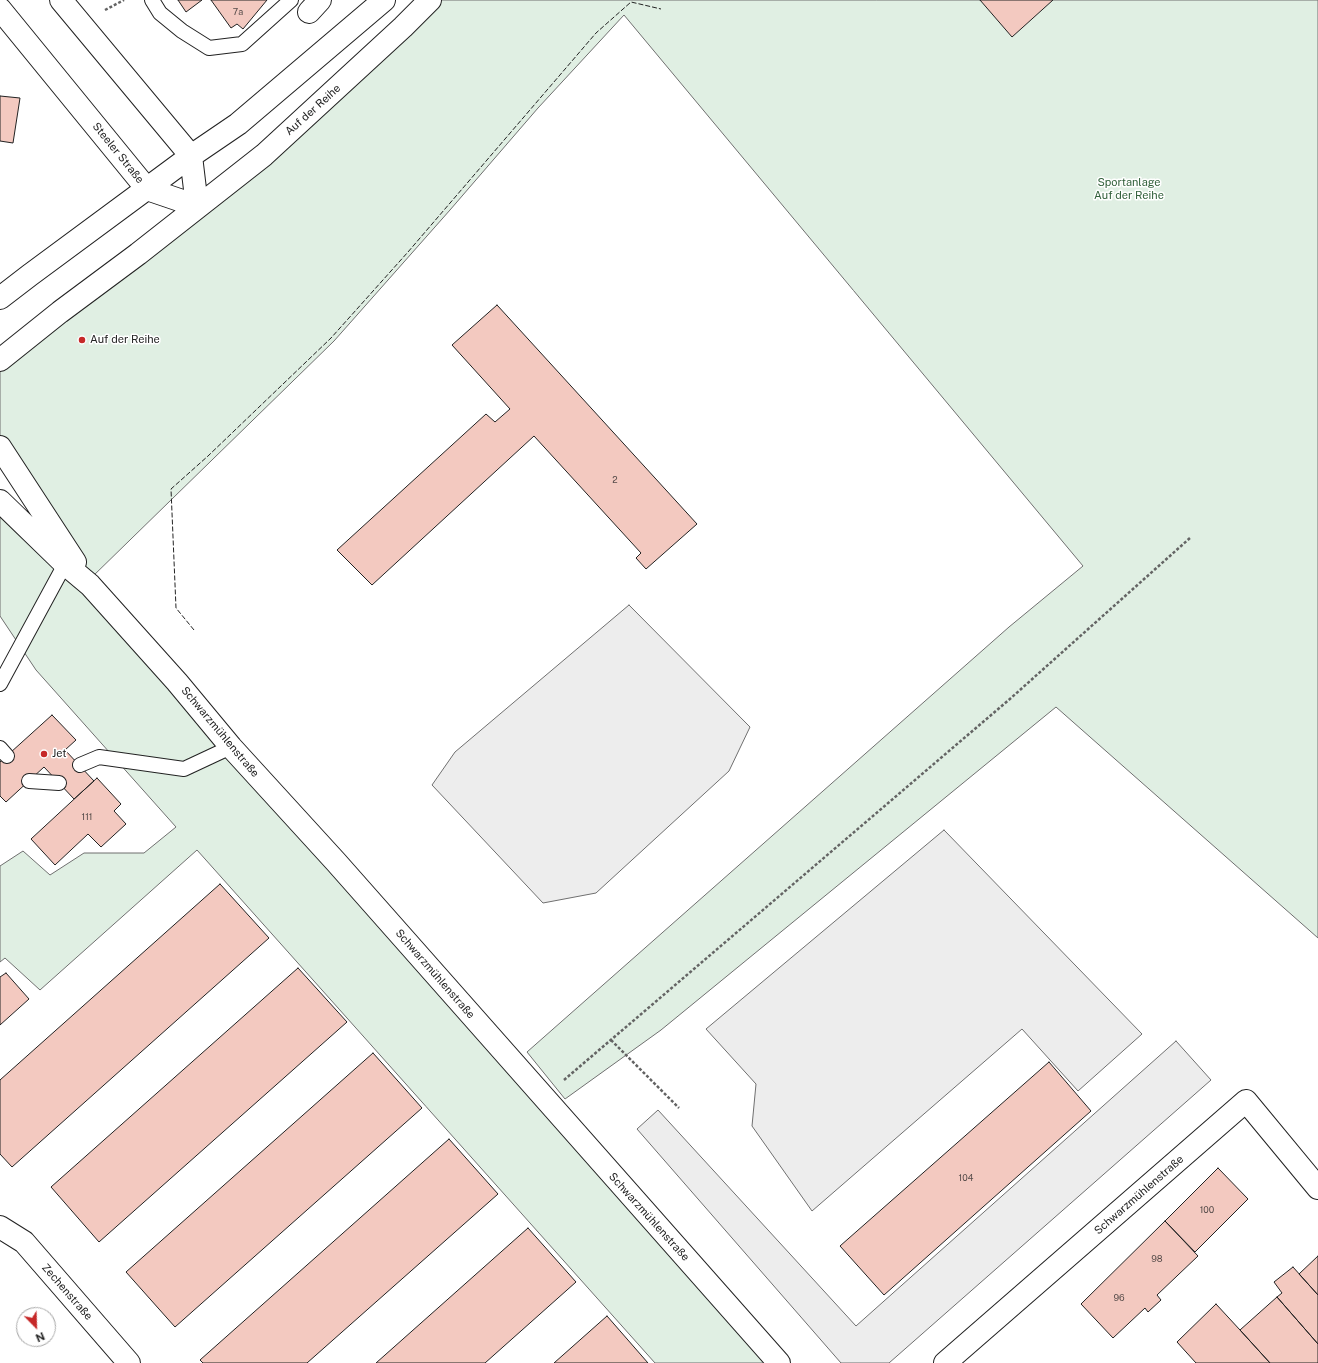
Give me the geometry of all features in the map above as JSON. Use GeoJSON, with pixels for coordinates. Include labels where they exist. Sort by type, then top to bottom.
{"type":"FeatureCollection","features":[{"type":"Feature","properties":{"kind":"street"},"geometry":{"type":"LineString","coordinates":[[61,0],[191,156],[197,206]]}},
{"type":"Feature","properties":{"kind":"street"},"geometry":{"type":"LineString","coordinates":[[0,298],[191,156],[238,124],[384,0]]}},
{"type":"Feature","properties":{"kind":"street","name":"Auf der Reihe"},"geometry":{"type":"LineString","coordinates":[[0,360],[264,155],[403,27],[430,0]]}},
{"type":"Feature","properties":{"kind":"street","name":"Steeler Straße"},"geometry":{"type":"LineString","coordinates":[[0,9],[147,189],[197,206]]}},
{"type":"Feature","properties":{"kind":"street","name":"Schwarzmühlenstraße"},"geometry":{"type":"LineString","coordinates":[[0,447],[90,585]]}},
{"type":"Feature","properties":{"kind":"street","name":"Schwarzmühlenstraße"},"geometry":{"type":"LineString","coordinates":[[0,501],[65,564],[90,585],[177,682],[231,748],[336,862],[779,1363]]}},
{"type":"Feature","properties":{"kind":"street","name":"Schwarzmühlenstraße"},"geometry":{"type":"LineString","coordinates":[[945,1363],[1246,1101],[1318,1188]]}},
{"type":"Feature","properties":{"kind":"street","name":"Zechenstraße"},"geometry":{"type":"LineString","coordinates":[[0,1227],[24,1242],[129,1363]]}},
{"type":"Feature","properties":{"kind":"lane"},"geometry":{"type":"LineString","coordinates":[[152,0],[160,13],[182,31],[209,48],[242,44],[291,0]]}},
{"type":"Feature","properties":{"kind":"lane"},"geometry":{"type":"LineString","coordinates":[[0,684],[65,564]]}},
{"type":"Feature","properties":{"kind":"lane"},"geometry":{"type":"LineString","coordinates":[[80,765],[100,757],[184,769],[231,748]]}},
{"type":"Feature","properties":{"kind":"lane"},"geometry":{"type":"LineString","coordinates":[[29,781],[59,783]]}},
{"type":"Feature","properties":{"kind":"path"},"geometry":{"type":"LineString","coordinates":[[544,1098],[1011,698],[1190,538]]}},
{"type":"Feature","properties":{"kind":"path"},"geometry":{"type":"LineString","coordinates":[[611,1040],[679,1108]]}},
{"type":"Feature","properties":{"kind":"green space","name":"Sportanlage Auf der Reihe"},"geometry":{"type":"Polygon","coordinates":[[[435,0],[1318,0],[1318,938],[1056,707],[661,1030],[565,1099],[527,1052],[1009,627],[1083,566],[624,15],[538,108],[334,341],[90,579],[0,441],[0,366],[435,0]]]}},
{"type":"Feature","properties":{"kind":"green space"},"geometry":{"type":"Polygon","coordinates":[[[0,512],[87,591],[771,1363],[655,1363],[197,850],[40,990],[5,958],[0,962],[0,866],[23,851],[50,875],[84,853],[144,853],[176,827],[36,670],[0,616],[0,512]]]}},
{"type":"Feature","properties":{"kind":"shaded area"},"geometry":{"type":"Polygon","coordinates":[[[629,605],[750,727],[729,771],[596,893],[543,903],[432,785],[455,752],[629,605]]]}},
{"type":"Feature","properties":{"kind":"shaded area"},"geometry":{"type":"Polygon","coordinates":[[[944,830],[1142,1034],[1078,1091],[1022,1029],[812,1211],[752,1126],[756,1084],[706,1029],[944,830]]]}},
{"type":"Feature","properties":{"kind":"shaded area"},"geometry":{"type":"Polygon","coordinates":[[[1176,1041],[1211,1080],[889,1363],[841,1363],[637,1129],[658,1110],[856,1326],[1176,1041]]]}},
{"type":"Feature","properties":{"kind":"building"},"geometry":{"type":"Polygon","coordinates":[[[178,0],[202,0],[186,12],[178,0]]]}},
{"type":"Feature","properties":{"kind":"building"},"geometry":{"type":"Polygon","coordinates":[[[211,0],[267,0],[243,29],[237,24],[231,28],[211,0]]]}},
{"type":"Feature","properties":{"kind":"building"},"geometry":{"type":"Polygon","coordinates":[[[980,0],[1053,0],[1012,37],[980,0]]]}},
{"type":"Feature","properties":{"kind":"building"},"geometry":{"type":"Polygon","coordinates":[[[0,96],[20,98],[13,143],[0,141],[0,96]]]}},
{"type":"Feature","properties":{"kind":"building"},"geometry":{"type":"Polygon","coordinates":[[[497,305],[697,524],[646,569],[636,558],[641,553],[534,436],[372,585],[337,550],[486,414],[495,422],[510,409],[452,345],[497,305]]]}},
{"type":"Feature","properties":{"kind":"building"},"geometry":{"type":"Polygon","coordinates":[[[52,715],[76,740],[65,750],[94,781],[74,799],[44,767],[6,802],[0,796],[0,762],[52,715]]]}},
{"type":"Feature","properties":{"kind":"building"},"geometry":{"type":"Polygon","coordinates":[[[97,778],[121,804],[114,811],[126,824],[101,847],[88,834],[55,865],[31,839],[97,778]]]}},
{"type":"Feature","properties":{"kind":"building"},"geometry":{"type":"Polygon","coordinates":[[[220,884],[269,938],[12,1167],[0,1154],[0,1080],[220,884]]]}},
{"type":"Feature","properties":{"kind":"building"},"geometry":{"type":"Polygon","coordinates":[[[298,968],[347,1022],[99,1242],[51,1187],[298,968]]]}},
{"type":"Feature","properties":{"kind":"building"},"geometry":{"type":"Polygon","coordinates":[[[6,973],[29,999],[0,1025],[0,977],[6,973]]]}},
{"type":"Feature","properties":{"kind":"building"},"geometry":{"type":"Polygon","coordinates":[[[373,1053],[422,1108],[175,1327],[126,1272],[373,1053]]]}},
{"type":"Feature","properties":{"kind":"building"},"geometry":{"type":"Polygon","coordinates":[[[1049,1062],[1091,1111],[884,1295],[840,1246],[1049,1062]]]}},
{"type":"Feature","properties":{"kind":"building"},"geometry":{"type":"Polygon","coordinates":[[[449,1139],[498,1194],[307,1363],[203,1363],[200,1360],[449,1139]]]}},
{"type":"Feature","properties":{"kind":"building"},"geometry":{"type":"Polygon","coordinates":[[[1218,1168],[1248,1199],[1195,1252],[1165,1221],[1218,1168]]]}},
{"type":"Feature","properties":{"kind":"building"},"geometry":{"type":"Polygon","coordinates":[[[1165,1221],[1198,1256],[1157,1295],[1161,1300],[1148,1312],[1145,1308],[1113,1338],[1081,1304],[1165,1221]]]}},
{"type":"Feature","properties":{"kind":"building"},"geometry":{"type":"Polygon","coordinates":[[[528,1228],[576,1282],[485,1363],[376,1363],[528,1228]]]}},
{"type":"Feature","properties":{"kind":"building"},"geometry":{"type":"Polygon","coordinates":[[[1318,1256],[1318,1295],[1299,1274],[1318,1256]]]}},
{"type":"Feature","properties":{"kind":"building"},"geometry":{"type":"Polygon","coordinates":[[[1293,1267],[1318,1295],[1318,1344],[1277,1297],[1282,1293],[1274,1282],[1293,1267]]]}},
{"type":"Feature","properties":{"kind":"building"},"geometry":{"type":"Polygon","coordinates":[[[1277,1297],[1318,1344],[1318,1363],[1270,1363],[1240,1330],[1277,1297]]]}},
{"type":"Feature","properties":{"kind":"building"},"geometry":{"type":"Polygon","coordinates":[[[1216,1304],[1270,1363],[1196,1363],[1177,1342],[1216,1304]]]}},
{"type":"Feature","properties":{"kind":"building"},"geometry":{"type":"Polygon","coordinates":[[[607,1316],[648,1363],[554,1363],[607,1316]]]}},
{"type":"Feature","properties":{"kind":"fence"},"geometry":{"type":"LineString","coordinates":[[194,630],[176,608],[171,489],[208,456],[331,338],[408,252],[596,33],[631,2],[661,9]]}},
{"type":"Feature","properties":{"kind":"place","name":"Auf der Reihe"},"geometry":{"type":"Point","coordinates":[82,340]}},
{"type":"Feature","properties":{"kind":"place","name":"Jet"},"geometry":{"type":"Point","coordinates":[44,754]}}]}
